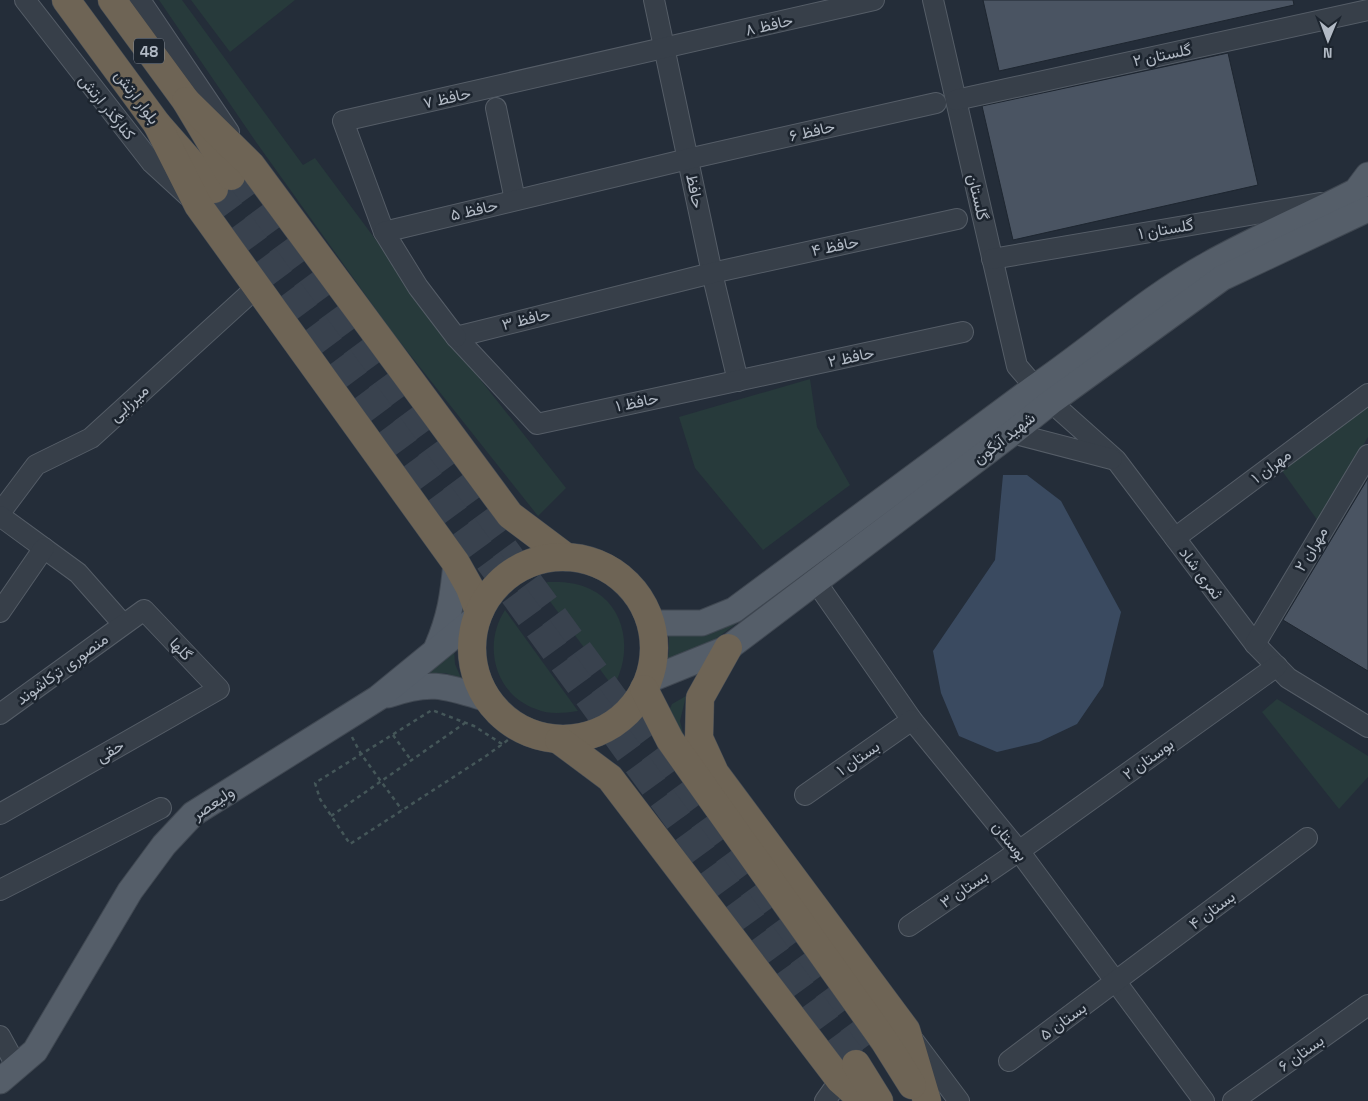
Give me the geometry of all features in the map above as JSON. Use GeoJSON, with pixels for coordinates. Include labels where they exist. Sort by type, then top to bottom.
{"type":"FeatureCollection","features":[{"type":"Feature","properties":{"kind":"highway","name":"بلوار ارتش"},"geometry":{"type":"LineString","coordinates":[[66,0],[157,124],[224,184]]}},
{"type":"Feature","properties":{"kind":"highway","name":"48"},"geometry":{"type":"LineString","coordinates":[[112,0],[186,101],[224,184]]}},
{"type":"Feature","properties":{"kind":"highway"},"geometry":{"type":"LineString","coordinates":[[224,184],[257,287],[456,563],[470,588],[478,614]]}},
{"type":"Feature","properties":{"kind":"highway"},"geometry":{"type":"LineString","coordinates":[[224,184],[510,515],[566,557]]}},
{"type":"Feature","properties":{"kind":"highway"},"geometry":{"type":"LineString","coordinates":[[566,557],[594,562],[620,576],[639,597],[651,623],[655,652],[647,684],[629,712],[614,724],[597,733],[579,738],[560,740],[531,734],[512,737],[506,720],[487,699],[474,673],[471,645],[478,614],[497,584],[512,572],[529,563],[547,558],[566,557]]}},
{"type":"Feature","properties":{"kind":"highway"},"geometry":{"type":"LineString","coordinates":[[728,648],[700,698],[699,738],[715,773],[906,1030],[927,1101]]}},
{"type":"Feature","properties":{"kind":"highway"},"geometry":{"type":"LineString","coordinates":[[647,684],[670,740],[885,1042],[923,1101]]}},
{"type":"Feature","properties":{"kind":"highway"},"geometry":{"type":"LineString","coordinates":[[560,740],[610,778],[848,1074],[864,1101]]}},
{"type":"Feature","properties":{"kind":"highway"},"geometry":{"type":"LineString","coordinates":[[848,1074],[879,1101]]}},
{"type":"Feature","properties":{"kind":"highway"},"geometry":{"type":"LineString","coordinates":[[848,1074],[919,1101]]}},
{"type":"Feature","properties":{"kind":"main road","name":"شهید آبگون"},"geometry":{"type":"LineString","coordinates":[[647,684],[728,648],[910,511],[1012,433],[1068,365],[1140,309],[1209,264],[1359,198]]}},
{"type":"Feature","properties":{"kind":"main road","name":"شهید آبگون"},"geometry":{"type":"LineString","coordinates":[[651,623],[702,623],[734,610],[894,491],[1043,394]]}},
{"type":"Feature","properties":{"kind":"main road"},"geometry":{"type":"LineString","coordinates":[[894,491],[910,511]]}},
{"type":"Feature","properties":{"kind":"main road"},"geometry":{"type":"LineString","coordinates":[[435,651],[448,624],[456,563]]}},
{"type":"Feature","properties":{"kind":"main road","name":"ولیعصر"},"geometry":{"type":"LineString","coordinates":[[8,1074],[35,1051],[130,891],[164,845],[193,814],[378,698],[478,614]]}},
{"type":"Feature","properties":{"kind":"main road"},"geometry":{"type":"LineString","coordinates":[[378,698],[411,687],[442,686],[487,699]]}},
{"type":"Feature","properties":{"kind":"street","name":"کنارگذر ارتش"},"geometry":{"type":"LineString","coordinates":[[25,0],[152,163],[224,184]]}},
{"type":"Feature","properties":{"kind":"street"},"geometry":{"type":"LineString","coordinates":[[140,0],[224,184]]}},
{"type":"Feature","properties":{"kind":"street","name":"حافظ"},"geometry":{"type":"LineString","coordinates":[[654,0],[712,273],[738,381]]}},
{"type":"Feature","properties":{"kind":"street","name":"حافظ ۸"},"geometry":{"type":"LineString","coordinates":[[665,49],[874,0]]}},
{"type":"Feature","properties":{"kind":"street","name":"گلستان"},"geometry":{"type":"LineString","coordinates":[[933,0],[1017,366],[1043,394]]}},
{"type":"Feature","properties":{"kind":"street","name":"گلستان ۲"},"geometry":{"type":"LineString","coordinates":[[956,100],[1368,10]]}},
{"type":"Feature","properties":{"kind":"street","name":"حافظ ۷"},"geometry":{"type":"LineString","coordinates":[[384,232],[343,121],[665,49]]}},
{"type":"Feature","properties":{"kind":"street","name":"حافظ ۶"},"geometry":{"type":"LineString","coordinates":[[688,159],[936,103]]}},
{"type":"Feature","properties":{"kind":"street"},"geometry":{"type":"LineString","coordinates":[[496,108],[515,200]]}},
{"type":"Feature","properties":{"kind":"street","name":"حافظ ۵"},"geometry":{"type":"LineString","coordinates":[[384,232],[688,159]]}},
{"type":"Feature","properties":{"kind":"street","name":"گلستان ۱"},"geometry":{"type":"LineString","coordinates":[[992,259],[1359,198]]}},
{"type":"Feature","properties":{"kind":"street","name":"حافظ ۴"},"geometry":{"type":"LineString","coordinates":[[712,273],[957,219]]}},
{"type":"Feature","properties":{"kind":"street"},"geometry":{"type":"LineString","coordinates":[[384,232],[418,287],[456,337]]}},
{"type":"Feature","properties":{"kind":"street","name":"حافظ ۳"},"geometry":{"type":"LineString","coordinates":[[456,337],[712,273]]}},
{"type":"Feature","properties":{"kind":"street","name":"میرزایی"},"geometry":{"type":"LineString","coordinates":[[0,514],[36,465],[90,438],[257,287]]}},
{"type":"Feature","properties":{"kind":"street","name":"حافظ ۲"},"geometry":{"type":"LineString","coordinates":[[738,381],[963,332]]}},
{"type":"Feature","properties":{"kind":"street","name":"حافظ ۱"},"geometry":{"type":"LineString","coordinates":[[456,337],[537,424],[738,381]]}},
{"type":"Feature","properties":{"kind":"street","name":"ثمری شاد"},"geometry":{"type":"LineString","coordinates":[[1043,394],[1116,460],[1255,644],[1288,678],[1368,727]]}},
{"type":"Feature","properties":{"kind":"street","name":"۱ مهران"},"geometry":{"type":"LineString","coordinates":[[1174,538],[1368,394]]}},
{"type":"Feature","properties":{"kind":"street"},"geometry":{"type":"LineString","coordinates":[[1012,433],[1116,460]]}},
{"type":"Feature","properties":{"kind":"street","name":"مهران ۲"},"geometry":{"type":"LineString","coordinates":[[1255,644],[1368,455]]}},
{"type":"Feature","properties":{"kind":"street","name":"منصوری ترکاشوند"},"geometry":{"type":"LineString","coordinates":[[0,514],[78,573],[123,624]]}},
{"type":"Feature","properties":{"kind":"street"},"geometry":{"type":"LineString","coordinates":[[0,612],[44,548]]}},
{"type":"Feature","properties":{"kind":"street","name":"بوستان"},"geometry":{"type":"LineString","coordinates":[[816,582],[912,720],[1019,851],[1204,1101]]}},
{"type":"Feature","properties":{"kind":"street","name":"منصوری ترکاشوند"},"geometry":{"type":"LineString","coordinates":[[0,714],[43,685],[144,610]]}},
{"type":"Feature","properties":{"kind":"street","name":"گلها"},"geometry":{"type":"LineString","coordinates":[[144,610],[219,689]]}},
{"type":"Feature","properties":{"kind":"street","name":"بوستان ۲"},"geometry":{"type":"LineString","coordinates":[[1019,851],[1277,666]]}},
{"type":"Feature","properties":{"kind":"street","name":"حقی"},"geometry":{"type":"LineString","coordinates":[[0,814],[219,689]]}},
{"type":"Feature","properties":{"kind":"street","name":"بستان ۱"},"geometry":{"type":"LineString","coordinates":[[805,795],[912,720]]}},
{"type":"Feature","properties":{"kind":"street"},"geometry":{"type":"LineString","coordinates":[[0,890],[161,808]]}},
{"type":"Feature","properties":{"kind":"street","name":"بستان ۴"},"geometry":{"type":"LineString","coordinates":[[1116,982],[1307,838]]}},
{"type":"Feature","properties":{"kind":"street","name":"بستان ۳"},"geometry":{"type":"LineString","coordinates":[[909,926],[1019,851]]}},
{"type":"Feature","properties":{"kind":"street","name":"بستان ۵"},"geometry":{"type":"LineString","coordinates":[[1009,1060],[1116,982]]}},
{"type":"Feature","properties":{"kind":"street","name":"بستان ۶"},"geometry":{"type":"LineString","coordinates":[[1233,1101],[1368,1005]]}},
{"type":"Feature","properties":{"kind":"street"},"geometry":{"type":"LineString","coordinates":[[906,1030],[959,1101]]}},
{"type":"Feature","properties":{"kind":"street"},"geometry":{"type":"LineString","coordinates":[[0,1036],[8,1074]]}},
{"type":"Feature","properties":{"kind":"path"},"geometry":{"type":"LineString","coordinates":[[432,710],[465,723],[512,737],[350,844],[320,799],[315,783],[432,710]]}},
{"type":"Feature","properties":{"kind":"path"},"geometry":{"type":"LineString","coordinates":[[343,720],[361,754],[402,810]]}},
{"type":"Feature","properties":{"kind":"path"},"geometry":{"type":"LineString","coordinates":[[331,816],[465,723]]}},
{"type":"Feature","properties":{"kind":"path"},"geometry":{"type":"LineString","coordinates":[[393,734],[411,760]]}},
{"type":"Feature","properties":{"kind":"shaded area"},"geometry":{"type":"Polygon","coordinates":[[[159,0],[182,0],[303,165],[315,158],[468,364],[566,488],[538,516],[392,332],[256,142],[159,0]]]}},
{"type":"Feature","properties":{"kind":"shaded area"},"geometry":{"type":"Polygon","coordinates":[[[191,0],[295,0],[230,52],[191,0]]]}},
{"type":"Feature","properties":{"kind":"shaded area"},"geometry":{"type":"Polygon","coordinates":[[[810,379],[817,427],[850,485],[763,550],[695,468],[679,417],[810,379]]]}},
{"type":"Feature","properties":{"kind":"shaded area"},"geometry":{"type":"Polygon","coordinates":[[[1368,404],[1368,437],[1318,521],[1280,468],[1368,404]]]}},
{"type":"Feature","properties":{"kind":"shaded area"},"geometry":{"type":"Polygon","coordinates":[[[548,582],[580,585],[602,597],[612,607],[619,619],[623,632],[624,646],[623,661],[613,687],[538,585],[548,582]]]}},
{"type":"Feature","properties":{"kind":"shaded area"},"geometry":{"type":"Polygon","coordinates":[[[778,593],[706,646],[664,667],[669,653],[669,635],[778,593]]]}},
{"type":"Feature","properties":{"kind":"shaded area"},"geometry":{"type":"Polygon","coordinates":[[[505,610],[578,711],[557,713],[541,711],[522,702],[511,693],[502,681],[494,653],[494,638],[505,610]]]}},
{"type":"Feature","properties":{"kind":"shaded area"},"geometry":{"type":"Polygon","coordinates":[[[454,649],[455,664],[461,678],[445,673],[408,679],[454,649]]]}},
{"type":"Feature","properties":{"kind":"shaded area"},"geometry":{"type":"Polygon","coordinates":[[[686,696],[680,721],[685,741],[668,713],[672,704],[686,696]]]}},
{"type":"Feature","properties":{"kind":"shaded area"},"geometry":{"type":"Polygon","coordinates":[[[1277,699],[1368,756],[1368,777],[1339,809],[1262,712],[1277,699]]]}},
{"type":"Feature","properties":{"kind":"water"},"geometry":{"type":"Polygon","coordinates":[[[1003,475],[1027,475],[1061,501],[1121,612],[1103,686],[1077,724],[1039,742],[997,752],[959,736],[941,693],[933,651],[995,560],[1003,475]]]}},
{"type":"Feature","properties":{"kind":"building"},"geometry":{"type":"Polygon","coordinates":[[[983,0],[1293,0],[1294,5],[999,71],[983,0]]]}},
{"type":"Feature","properties":{"kind":"building"},"geometry":{"type":"Polygon","coordinates":[[[1228,53],[1258,185],[1013,240],[982,106],[1228,53]]]}},
{"type":"Feature","properties":{"kind":"building"},"geometry":{"type":"Polygon","coordinates":[[[1368,478],[1368,671],[1283,620],[1368,478]]]}},
{"type":"Feature","properties":{"kind":"tunnel"},"geometry":{"type":"LineString","coordinates":[[231,176],[873,1052]]}},
{"type":"Feature","properties":{"kind":"tunnel"},"geometry":{"type":"LineString","coordinates":[[214,189],[517,599],[856,1064]]}}]}
